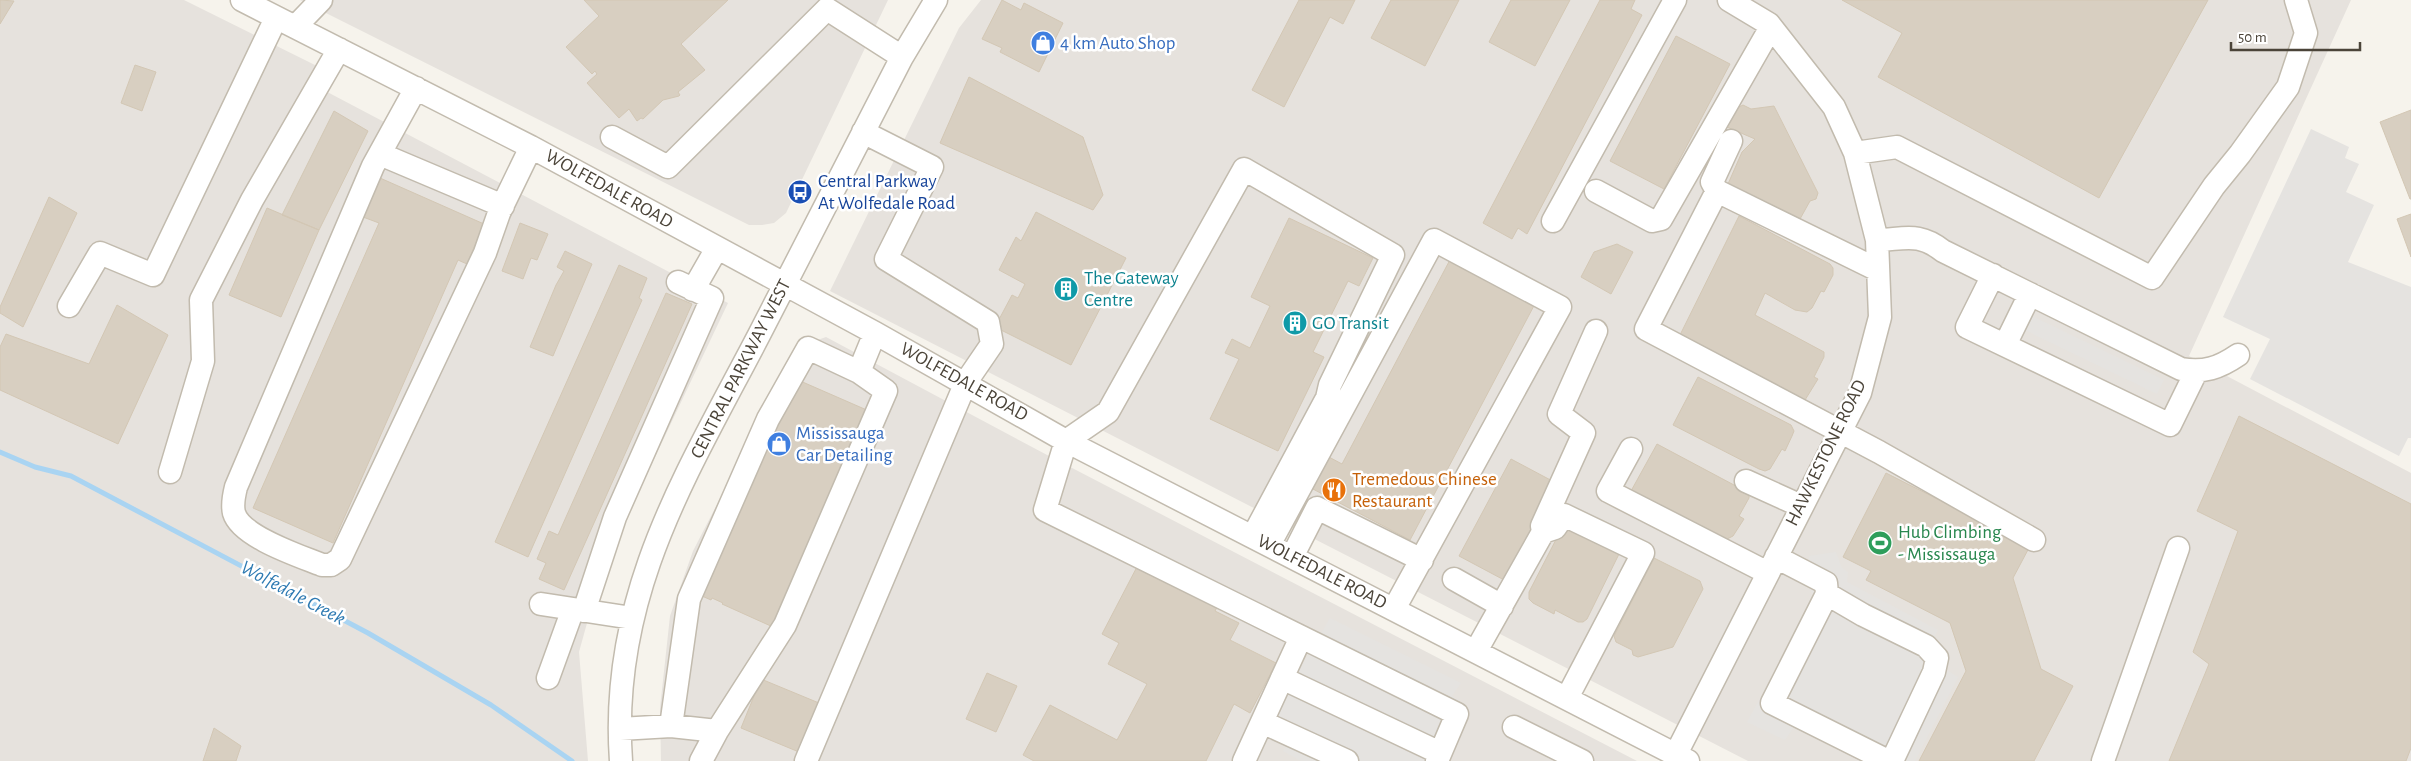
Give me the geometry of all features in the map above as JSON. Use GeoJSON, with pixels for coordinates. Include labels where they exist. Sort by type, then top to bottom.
{"type":"FeatureCollection","features":[{"type":"Feature","properties":{"kind":"street","name":"WOLFEDALE ROAD"},"geometry":{"type":"LineString","coordinates":[[242,0],[531,147],[875,332],[1066,440],[1682,758]]}},
{"type":"Feature","properties":{"kind":"street"},"geometry":{"type":"LineString","coordinates":[[69,306],[100,253],[153,275],[286,22],[321,0]]}},
{"type":"Feature","properties":{"kind":"street","name":"CENTRAL PARKWAY WEST"},"geometry":{"type":"LineString","coordinates":[[621,761],[620,729],[626,648],[632,618],[649,557],[665,517],[902,57],[936,0]]}},
{"type":"Feature","properties":{"kind":"street"},"geometry":{"type":"LineString","coordinates":[[1553,221],[1675,0]]}},
{"type":"Feature","properties":{"kind":"street","name":"HAWKESTONE ROAD"},"geometry":{"type":"LineString","coordinates":[[1682,758],[1772,565],[1860,393],[1880,317],[1877,240],[1855,153],[1834,106],[1771,27],[1729,0]]}},
{"type":"Feature","properties":{"kind":"street"},"geometry":{"type":"LineString","coordinates":[[1855,153],[1897,147],[2152,278],[2214,186],[2240,154],[2288,87],[2306,33],[2296,0]]}},
{"type":"Feature","properties":{"kind":"street"},"geometry":{"type":"LineString","coordinates":[[612,137],[668,168],[831,4],[902,57]]}},
{"type":"Feature","properties":{"kind":"street"},"geometry":{"type":"LineString","coordinates":[[1596,191],[1652,221],[1660,218],[1771,27]]}},
{"type":"Feature","properties":{"kind":"street"},"geometry":{"type":"LineString","coordinates":[[170,472],[203,361],[201,300],[252,200],[339,48]]}},
{"type":"Feature","properties":{"kind":"street"},"geometry":{"type":"LineString","coordinates":[[416,88],[380,154],[236,487],[233,501],[234,514],[249,533],[322,566],[331,565],[340,559],[485,253],[503,206],[531,147]]}},
{"type":"Feature","properties":{"kind":"street"},"geometry":{"type":"LineString","coordinates":[[806,761],[966,382],[992,344],[988,322],[886,259],[932,167],[863,132]]}},
{"type":"Feature","properties":{"kind":"street"},"geometry":{"type":"LineString","coordinates":[[1731,142],[1712,182],[1717,191],[1878,270]]}},
{"type":"Feature","properties":{"kind":"street"},"geometry":{"type":"LineString","coordinates":[[380,154],[503,206]]}},
{"type":"Feature","properties":{"kind":"street"},"geometry":{"type":"LineString","coordinates":[[1261,541],[1327,398],[1330,384],[1393,255],[1244,170],[1108,412],[1066,440],[1045,510],[1457,714],[1438,757],[1282,678]]}},
{"type":"Feature","properties":{"kind":"street"},"geometry":{"type":"LineString","coordinates":[[1717,191],[1646,329],[1880,452],[2034,540]]}},
{"type":"Feature","properties":{"kind":"street"},"geometry":{"type":"LineString","coordinates":[[1877,240],[1920,238],[1929,240],[1943,251],[2180,369],[2196,372],[2217,367],[2238,355]]}},
{"type":"Feature","properties":{"kind":"street"},"geometry":{"type":"LineString","coordinates":[[1261,541],[1434,240],[1560,307],[1394,609]]}},
{"type":"Feature","properties":{"kind":"street"},"geometry":{"type":"LineString","coordinates":[[548,678],[579,610],[616,517],[712,298],[686,286],[717,248]]}},
{"type":"Feature","properties":{"kind":"street"},"geometry":{"type":"LineString","coordinates":[[1993,275],[1967,327],[2170,426],[2196,372]]}},
{"type":"Feature","properties":{"kind":"street"},"geometry":{"type":"LineString","coordinates":[[2005,346],[2030,294]]}},
{"type":"Feature","properties":{"kind":"street"},"geometry":{"type":"LineString","coordinates":[[1476,651],[1543,532],[1542,526],[1584,433],[1558,414],[1596,331]]}},
{"type":"Feature","properties":{"kind":"street"},"geometry":{"type":"LineString","coordinates":[[859,372],[875,332]]}},
{"type":"Feature","properties":{"kind":"street"},"geometry":{"type":"LineString","coordinates":[[671,726],[689,598],[768,419],[808,348],[859,372],[886,391],[785,625],[717,731],[702,761]]}},
{"type":"Feature","properties":{"kind":"street"},"geometry":{"type":"LineString","coordinates":[[1631,449],[1608,491],[1772,565],[1826,583],[1827,594],[1772,703],[1888,761]]}},
{"type":"Feature","properties":{"kind":"street"},"geometry":{"type":"LineString","coordinates":[[1746,481],[1801,506]]}},
{"type":"Feature","properties":{"kind":"street"},"geometry":{"type":"LineString","coordinates":[[1292,557],[1317,508],[1422,560]]}},
{"type":"Feature","properties":{"kind":"street"},"geometry":{"type":"LineString","coordinates":[[1543,532],[1555,528],[1564,515],[1643,553],[1567,698]]}},
{"type":"Feature","properties":{"kind":"street"},"geometry":{"type":"LineString","coordinates":[[2103,761],[2178,548]]}},
{"type":"Feature","properties":{"kind":"street"},"geometry":{"type":"LineString","coordinates":[[1454,579],[1502,606]]}},
{"type":"Feature","properties":{"kind":"street"},"geometry":{"type":"LineString","coordinates":[[1827,594],[1863,615],[1926,646],[1937,658],[1934,672],[1892,761]]}},
{"type":"Feature","properties":{"kind":"street"},"geometry":{"type":"LineString","coordinates":[[541,604],[632,618]]}},
{"type":"Feature","properties":{"kind":"street"},"geometry":{"type":"LineString","coordinates":[[1244,761],[1301,637]]}},
{"type":"Feature","properties":{"kind":"street"},"geometry":{"type":"LineString","coordinates":[[1262,722],[1347,761]]}},
{"type":"Feature","properties":{"kind":"street"},"geometry":{"type":"LineString","coordinates":[[620,729],[671,726],[717,731]]}},
{"type":"Feature","properties":{"kind":"street"},"geometry":{"type":"LineString","coordinates":[[1514,727],[1582,761]]}},
{"type":"Feature","properties":{"kind":"shaded area"},"geometry":{"type":"Polygon","coordinates":[[[0,0],[184,0],[321,68],[314,85],[728,303],[602,569],[579,652],[588,761],[0,761],[0,0]]]}},
{"type":"Feature","properties":{"kind":"shaded area"},"geometry":{"type":"Polygon","coordinates":[[[300,0],[888,0],[786,213],[774,223],[749,225],[300,0]]]}},
{"type":"Feature","properties":{"kind":"shaded area"},"geometry":{"type":"Polygon","coordinates":[[[981,0],[2351,0],[2189,356],[2411,473],[2411,761],[1748,761],[830,291],[959,28],[981,0]]]}},
{"type":"Feature","properties":{"kind":"shaded area"},"geometry":{"type":"Polygon","coordinates":[[[2311,129],[2349,147],[2345,158],[2359,164],[2346,192],[2374,205],[2348,262],[2411,287],[2411,438],[2408,438],[2399,456],[2250,379],[2270,339],[2223,317],[2311,129]]]}},
{"type":"Feature","properties":{"kind":"shaded area"},"geometry":{"type":"Polygon","coordinates":[[[2032,316],[2164,380],[2157,394],[2025,330],[2032,316]]]}},
{"type":"Feature","properties":{"kind":"shaded area"},"geometry":{"type":"Polygon","coordinates":[[[826,337],[1049,456],[1637,761],[661,761],[660,708],[670,616],[693,551],[798,347],[826,337]]]}},
{"type":"Feature","properties":{"kind":"shaded area"},"geometry":{"type":"Polygon","coordinates":[[[1836,552],[1842,568],[1848,572],[1847,582],[1938,630],[1932,641],[1945,669],[1958,677],[1915,761],[1861,761],[1795,725],[1785,740],[1747,722],[1814,600],[1810,589],[1809,556],[1836,552]]]}},
{"type":"Feature","properties":{"kind":"shaded area"},"geometry":{"type":"Polygon","coordinates":[[[1330,618],[1461,683],[1452,696],[1460,701],[1425,761],[1301,761],[1283,751],[1290,739],[1265,729],[1330,618]]]}},
{"type":"Feature","properties":{"kind":"building"},"geometry":{"type":"Polygon","coordinates":[[[0,0],[14,1],[0,24],[0,0]]]}},
{"type":"Feature","properties":{"kind":"building"},"geometry":{"type":"Polygon","coordinates":[[[584,0],[728,0],[681,44],[705,70],[678,92],[679,96],[663,100],[643,119],[641,118],[637,121],[629,109],[619,118],[587,83],[597,74],[595,71],[592,74],[566,47],[599,16],[584,0]]]}},
{"type":"Feature","properties":{"kind":"building"},"geometry":{"type":"Polygon","coordinates":[[[1002,0],[1021,10],[1024,3],[1063,23],[1039,72],[1000,52],[1002,48],[982,39],[1002,0]]]}},
{"type":"Feature","properties":{"kind":"building"},"geometry":{"type":"Polygon","coordinates":[[[1299,0],[1355,0],[1343,24],[1330,17],[1284,107],[1252,90],[1299,0]]]}},
{"type":"Feature","properties":{"kind":"building"},"geometry":{"type":"Polygon","coordinates":[[[1391,0],[1459,0],[1425,66],[1371,38],[1391,0]]]}},
{"type":"Feature","properties":{"kind":"building"},"geometry":{"type":"Polygon","coordinates":[[[1511,0],[1570,0],[1535,66],[1489,42],[1511,0]]]}},
{"type":"Feature","properties":{"kind":"building"},"geometry":{"type":"Polygon","coordinates":[[[1600,0],[1635,0],[1631,9],[1642,15],[1527,234],[1518,228],[1512,239],[1483,223],[1600,0]]]}},
{"type":"Feature","properties":{"kind":"building"},"geometry":{"type":"Polygon","coordinates":[[[1842,0],[2208,0],[2099,198],[1878,77],[1902,33],[1842,0]]]}},
{"type":"Feature","properties":{"kind":"building"},"geometry":{"type":"Polygon","coordinates":[[[1676,36],[1730,64],[1664,189],[1610,161],[1676,36]]]}},
{"type":"Feature","properties":{"kind":"building"},"geometry":{"type":"Polygon","coordinates":[[[135,65],[156,72],[142,111],[121,103],[135,65]]]}},
{"type":"Feature","properties":{"kind":"building"},"geometry":{"type":"Polygon","coordinates":[[[969,77],[1083,137],[1103,195],[1093,210],[940,143],[969,77]]]}},
{"type":"Feature","properties":{"kind":"building"},"geometry":{"type":"Polygon","coordinates":[[[1743,105],[1751,109],[1774,106],[1818,193],[1816,199],[1810,201],[1800,219],[1728,184],[1742,152],[1755,139],[1727,127],[1737,108],[1743,105]]]}},
{"type":"Feature","properties":{"kind":"building"},"geometry":{"type":"Polygon","coordinates":[[[2411,110],[2411,199],[2410,199],[2380,122],[2411,110]]]}},
{"type":"Feature","properties":{"kind":"building"},"geometry":{"type":"Polygon","coordinates":[[[334,111],[368,131],[319,230],[282,215],[334,111]]]}},
{"type":"Feature","properties":{"kind":"building"},"geometry":{"type":"Polygon","coordinates":[[[380,178],[484,224],[467,264],[458,260],[333,543],[253,508],[379,223],[363,217],[380,178]]]}},
{"type":"Feature","properties":{"kind":"building"},"geometry":{"type":"Polygon","coordinates":[[[49,197],[77,213],[23,327],[0,313],[0,307],[49,197]]]}},
{"type":"Feature","properties":{"kind":"building"},"geometry":{"type":"Polygon","coordinates":[[[267,208],[319,230],[281,317],[229,295],[267,208]]]}},
{"type":"Feature","properties":{"kind":"building","name":"The Gateway Centre"},"geometry":{"type":"Polygon","coordinates":[[[1036,212],[1126,258],[1071,365],[995,327],[1012,295],[1018,298],[1025,284],[999,270],[1016,237],[1021,241],[1036,212]]]}},
{"type":"Feature","properties":{"kind":"building"},"geometry":{"type":"Polygon","coordinates":[[[2411,214],[2411,257],[2397,219],[2411,214]]]}},
{"type":"Feature","properties":{"kind":"building"},"geometry":{"type":"Polygon","coordinates":[[[1739,216],[1830,264],[1833,268],[1833,275],[1824,292],[1821,291],[1812,308],[1807,312],[1795,310],[1765,293],[1755,315],[1824,352],[1824,357],[1814,377],[1818,379],[1805,400],[1679,337],[1739,216]]]}},
{"type":"Feature","properties":{"kind":"building","name":"GO Transit"},"geometry":{"type":"Polygon","coordinates":[[[1289,218],[1373,258],[1359,286],[1348,281],[1313,352],[1324,357],[1278,451],[1210,419],[1239,359],[1225,353],[1232,339],[1250,348],[1270,306],[1251,297],[1289,218]]]}},
{"type":"Feature","properties":{"kind":"building"},"geometry":{"type":"Polygon","coordinates":[[[520,223],[548,234],[537,260],[531,258],[523,279],[502,271],[520,223]]]}},
{"type":"Feature","properties":{"kind":"building"},"geometry":{"type":"Polygon","coordinates":[[[1617,244],[1633,252],[1611,294],[1581,277],[1594,252],[1617,244]]]}},
{"type":"Feature","properties":{"kind":"building"},"geometry":{"type":"Polygon","coordinates":[[[565,251],[592,264],[553,356],[530,347],[556,285],[564,271],[557,267],[565,251]]]}},
{"type":"Feature","properties":{"kind":"building"},"geometry":{"type":"Polygon","coordinates":[[[1452,256],[1537,300],[1410,540],[1311,488],[1327,456],[1342,464],[1452,256]]]}},
{"type":"Feature","properties":{"kind":"building"},"geometry":{"type":"Polygon","coordinates":[[[619,265],[647,278],[639,298],[642,300],[528,557],[495,542],[619,265]]]}},
{"type":"Feature","properties":{"kind":"building"},"geometry":{"type":"Polygon","coordinates":[[[666,293],[692,304],[564,590],[539,579],[546,563],[537,559],[549,531],[558,535],[666,293]]]}},
{"type":"Feature","properties":{"kind":"building"},"geometry":{"type":"Polygon","coordinates":[[[117,305],[168,335],[118,444],[0,390],[0,347],[6,334],[89,364],[117,305]]]}},
{"type":"Feature","properties":{"kind":"building"},"geometry":{"type":"Polygon","coordinates":[[[1698,377],[1791,425],[1794,431],[1785,451],[1782,449],[1770,469],[1765,471],[1759,469],[1673,425],[1698,377]]]}},
{"type":"Feature","properties":{"kind":"building"},"geometry":{"type":"Polygon","coordinates":[[[798,380],[869,411],[773,627],[712,598],[711,600],[702,596],[798,380]]]}},
{"type":"Feature","properties":{"kind":"building"},"geometry":{"type":"Polygon","coordinates":[[[2239,416],[2411,504],[2411,748],[2406,761],[2169,761],[2209,664],[2193,652],[2238,531],[2197,511],[2239,416]]]}},
{"type":"Feature","properties":{"kind":"building"},"geometry":{"type":"Polygon","coordinates":[[[1657,444],[1749,493],[1749,498],[1739,516],[1744,519],[1733,536],[1727,539],[1721,538],[1631,491],[1657,444]]]}},
{"type":"Feature","properties":{"kind":"building"},"geometry":{"type":"Polygon","coordinates":[[[1511,459],[1558,484],[1506,581],[1459,556],[1511,459]]]}},
{"type":"Feature","properties":{"kind":"building"},"geometry":{"type":"Polygon","coordinates":[[[1886,473],[2030,546],[2013,578],[2041,669],[2073,686],[2034,761],[1919,761],[1966,671],[1950,623],[1866,580],[1871,571],[1843,557],[1886,473]]]}},
{"type":"Feature","properties":{"kind":"building"},"geometry":{"type":"Polygon","coordinates":[[[1564,524],[1620,552],[1587,619],[1583,622],[1578,622],[1555,610],[1554,614],[1529,599],[1529,592],[1564,524]]]}},
{"type":"Feature","properties":{"kind":"building"},"geometry":{"type":"Polygon","coordinates":[[[1654,558],[1700,581],[1703,589],[1673,647],[1638,657],[1633,655],[1632,650],[1616,642],[1614,636],[1654,558]]]}},
{"type":"Feature","properties":{"kind":"building"},"geometry":{"type":"Polygon","coordinates":[[[1139,563],[1219,604],[1215,611],[1239,623],[1230,640],[1276,663],[1250,713],[1234,704],[1206,761],[1034,761],[1023,755],[1050,705],[1117,740],[1147,684],[1108,664],[1119,643],[1102,634],[1139,563]]]}},
{"type":"Feature","properties":{"kind":"building"},"geometry":{"type":"Polygon","coordinates":[[[987,673],[1017,686],[996,732],[966,719],[987,673]]]}},
{"type":"Feature","properties":{"kind":"building"},"geometry":{"type":"Polygon","coordinates":[[[761,679],[819,703],[799,752],[741,728],[761,679]]]}},
{"type":"Feature","properties":{"kind":"building"},"geometry":{"type":"Polygon","coordinates":[[[214,728],[241,746],[236,761],[203,761],[214,728]]]}},
{"type":"Feature","properties":{"kind":"waterway","name":"Wolfedale Creek"},"geometry":{"type":"LineString","coordinates":[[0,452],[35,467],[71,476],[368,633],[491,705],[572,761]]}},
{"type":"Feature","properties":{"kind":"place","name":"4 km Auto Shop"},"geometry":{"type":"Point","coordinates":[1043,43]}},
{"type":"Feature","properties":{"kind":"place","name":"Central Parkway At Wolfedale Road"},"geometry":{"type":"Point","coordinates":[800,192]}},
{"type":"Feature","properties":{"kind":"place","name":"The Gateway Centre"},"geometry":{"type":"Point","coordinates":[1066,289]}},
{"type":"Feature","properties":{"kind":"place","name":"GO Transit"},"geometry":{"type":"Point","coordinates":[1295,323]}},
{"type":"Feature","properties":{"kind":"place","name":"Mississauga Car Detailing"},"geometry":{"type":"Point","coordinates":[779,444]}},
{"type":"Feature","properties":{"kind":"place","name":"Tremedous Chinese Restaurant"},"geometry":{"type":"Point","coordinates":[1334,490]}},
{"type":"Feature","properties":{"kind":"place","name":"Hub Climbing - Mississauga"},"geometry":{"type":"Point","coordinates":[1880,543]}}]}
